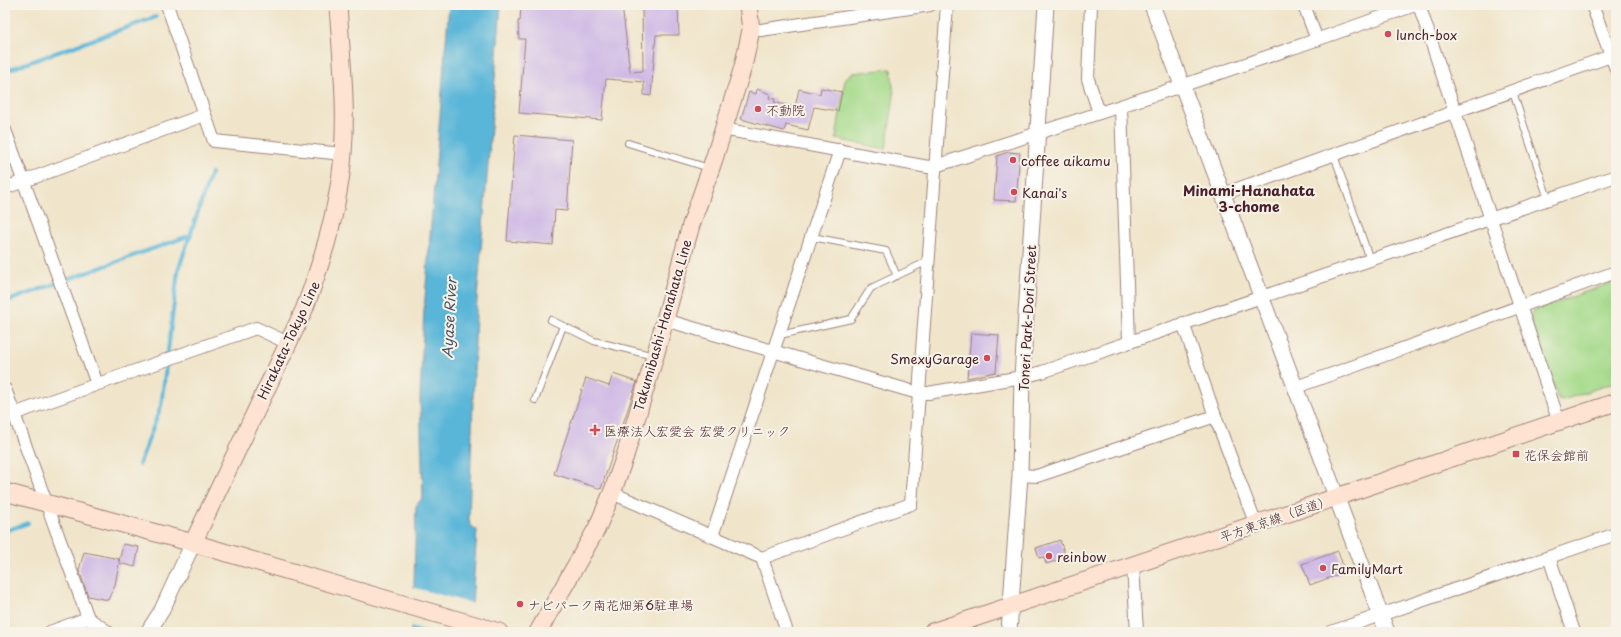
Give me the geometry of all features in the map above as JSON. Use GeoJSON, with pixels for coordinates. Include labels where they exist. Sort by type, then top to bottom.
{"type":"FeatureCollection","features":[{"type":"Feature","properties":{"kind":"main road","name":"Hirakata-Tokyo Line"},"geometry":{"type":"LineString","coordinates":[[193,543],[304,310],[318,274],[340,187],[343,154],[345,115],[338,5]]}},
{"type":"Feature","properties":{"kind":"main road","name":"Takumibashi-Hanahata Line"},"geometry":{"type":"LineString","coordinates":[[538,632],[597,528],[612,493],[655,356],[691,225],[711,169],[743,67],[751,30],[748,5]]}},
{"type":"Feature","properties":{"kind":"main road","name":"平方東京線（区道）"},"geometry":{"type":"LineString","coordinates":[[932,632],[1337,498],[1616,402]]}},
{"type":"Feature","properties":{"kind":"main road"},"geometry":{"type":"LineString","coordinates":[[5,492],[193,543],[499,632]]}},
{"type":"Feature","properties":{"kind":"street"},"geometry":{"type":"LineString","coordinates":[[167,5],[204,115],[214,140],[343,154]]}},
{"type":"Feature","properties":{"kind":"street"},"geometry":{"type":"LineString","coordinates":[[751,30],[761,30],[930,5]]}},
{"type":"Feature","properties":{"kind":"street"},"geometry":{"type":"LineString","coordinates":[[612,493],[762,558],[911,504],[947,5]]}},
{"type":"Feature","properties":{"kind":"street","name":"Toneri Park-Dori Street"},"geometry":{"type":"LineString","coordinates":[[1009,632],[1020,475],[1022,377],[1046,5]]}},
{"type":"Feature","properties":{"kind":"street"},"geometry":{"type":"LineString","coordinates":[[1092,5],[1088,79],[1099,113]]}},
{"type":"Feature","properties":{"kind":"street"},"geometry":{"type":"LineString","coordinates":[[1152,5],[1387,632]]}},
{"type":"Feature","properties":{"kind":"street"},"geometry":{"type":"LineString","coordinates":[[1304,5],[1317,40]]}},
{"type":"Feature","properties":{"kind":"street"},"geometry":{"type":"LineString","coordinates":[[723,129],[928,167],[935,166],[1121,106],[1317,40],[1415,5]]}},
{"type":"Feature","properties":{"kind":"street"},"geometry":{"type":"LineString","coordinates":[[1419,5],[1559,422]]}},
{"type":"Feature","properties":{"kind":"street"},"geometry":{"type":"LineString","coordinates":[[1592,5],[1616,69]]}},
{"type":"Feature","properties":{"kind":"street"},"geometry":{"type":"LineString","coordinates":[[1224,194],[1612,56]]}},
{"type":"Feature","properties":{"kind":"street"},"geometry":{"type":"LineString","coordinates":[[1121,106],[1129,342]]}},
{"type":"Feature","properties":{"kind":"street"},"geometry":{"type":"LineString","coordinates":[[5,188],[204,115]]}},
{"type":"Feature","properties":{"kind":"street"},"geometry":{"type":"LineString","coordinates":[[5,130],[97,384]]}},
{"type":"Feature","properties":{"kind":"street"},"geometry":{"type":"LineString","coordinates":[[712,536],[780,335],[840,150]]}},
{"type":"Feature","properties":{"kind":"street"},"geometry":{"type":"LineString","coordinates":[[665,320],[774,353],[918,393],[928,393],[1022,377],[1616,176]]}},
{"type":"Feature","properties":{"kind":"street"},"geometry":{"type":"LineString","coordinates":[[1296,387],[1616,272]]}},
{"type":"Feature","properties":{"kind":"street"},"geometry":{"type":"LineString","coordinates":[[1183,323],[1215,416],[1256,525]]}},
{"type":"Feature","properties":{"kind":"street"},"geometry":{"type":"LineString","coordinates":[[9,415],[256,328],[288,343]]}},
{"type":"Feature","properties":{"kind":"street"},"geometry":{"type":"LineString","coordinates":[[5,390],[9,415],[47,504],[88,618],[108,632]]}},
{"type":"Feature","properties":{"kind":"street"},"geometry":{"type":"LineString","coordinates":[[1020,475],[1037,476],[1215,416]]}},
{"type":"Feature","properties":{"kind":"street"},"geometry":{"type":"LineString","coordinates":[[1331,632],[1616,534]]}},
{"type":"Feature","properties":{"kind":"street"},"geometry":{"type":"LineString","coordinates":[[148,632],[162,610],[193,543]]}},
{"type":"Feature","properties":{"kind":"street"},"geometry":{"type":"LineString","coordinates":[[1549,557],[1574,632]]}},
{"type":"Feature","properties":{"kind":"street"},"geometry":{"type":"LineString","coordinates":[[762,558],[787,632]]}},
{"type":"Feature","properties":{"kind":"street"},"geometry":{"type":"LineString","coordinates":[[1133,566],[1137,632]]}},
{"type":"Feature","properties":{"kind":"street"},"geometry":{"type":"LineString","coordinates":[[50,632],[88,618]]}},
{"type":"Feature","properties":{"kind":"lane"},"geometry":{"type":"LineString","coordinates":[[1513,92],[1548,199]]}},
{"type":"Feature","properties":{"kind":"lane"},"geometry":{"type":"LineString","coordinates":[[628,143],[711,169]]}},
{"type":"Feature","properties":{"kind":"lane"},"geometry":{"type":"LineString","coordinates":[[1334,155],[1370,260]]}},
{"type":"Feature","properties":{"kind":"lane"},"geometry":{"type":"LineString","coordinates":[[812,237],[886,251],[897,276]]}},
{"type":"Feature","properties":{"kind":"lane"},"geometry":{"type":"LineString","coordinates":[[780,335],[851,319],[871,288],[928,261]]}},
{"type":"Feature","properties":{"kind":"lane"},"geometry":{"type":"LineString","coordinates":[[551,320],[594,341],[655,356]]}},
{"type":"Feature","properties":{"kind":"lane"},"geometry":{"type":"LineString","coordinates":[[535,400],[563,326]]}},
{"type":"Feature","properties":{"kind":"green space"},"geometry":{"type":"Polygon","coordinates":[[[891,69],[894,96],[886,149],[836,139],[845,79],[852,73],[891,69]]]}},
{"type":"Feature","properties":{"kind":"green space"},"geometry":{"type":"Polygon","coordinates":[[[1616,281],[1616,382],[1563,400],[1558,399],[1530,318],[1533,311],[1616,281]]]}},
{"type":"Feature","properties":{"kind":"water","name":"Ayase River"},"geometry":{"type":"Polygon","coordinates":[[[449,5],[501,5],[476,312],[469,519],[470,525],[477,530],[470,632],[411,632],[416,506],[423,497],[420,398],[424,310],[449,5]]]}},
{"type":"Feature","properties":{"kind":"pier"},"geometry":{"type":"Polygon","coordinates":[[[412,587],[474,604],[472,632],[428,632],[410,627],[412,587]]]}},
{"type":"Feature","properties":{"kind":"building"},"geometry":{"type":"Polygon","coordinates":[[[521,5],[622,5],[630,72],[643,71],[642,5],[678,5],[679,35],[656,35],[651,96],[644,95],[644,82],[606,79],[602,120],[519,113],[525,39],[519,39],[518,21],[520,21],[521,5]]]}},
{"type":"Feature","properties":{"kind":"building"},"geometry":{"type":"Polygon","coordinates":[[[821,88],[842,92],[838,111],[814,107],[808,130],[786,125],[784,131],[741,119],[749,92],[756,94],[757,89],[770,94],[769,98],[775,99],[774,102],[795,107],[799,89],[820,94],[821,88]]]}},
{"type":"Feature","properties":{"kind":"building"},"geometry":{"type":"Polygon","coordinates":[[[515,135],[572,140],[567,211],[555,210],[553,245],[507,241],[515,135]]]}},
{"type":"Feature","properties":{"kind":"building"},"geometry":{"type":"Polygon","coordinates":[[[1008,152],[1020,153],[1016,201],[994,200],[997,156],[1008,152]]]}},
{"type":"Feature","properties":{"kind":"building"},"geometry":{"type":"Polygon","coordinates":[[[971,333],[999,335],[996,372],[967,378],[971,333]]]}},
{"type":"Feature","properties":{"kind":"building","name":"医療法人宏愛会 宏愛クリニック"},"geometry":{"type":"Polygon","coordinates":[[[613,374],[637,382],[601,489],[554,474],[586,378],[609,386],[613,374]]]}},
{"type":"Feature","properties":{"kind":"building"},"geometry":{"type":"Polygon","coordinates":[[[1060,540],[1066,558],[1046,564],[1044,557],[1039,558],[1036,548],[1060,540]]]}},
{"type":"Feature","properties":{"kind":"building"},"geometry":{"type":"Polygon","coordinates":[[[123,544],[139,547],[135,567],[119,563],[115,585],[108,600],[88,596],[79,570],[84,552],[119,559],[119,562],[123,544]]]}},
{"type":"Feature","properties":{"kind":"building"},"geometry":{"type":"Polygon","coordinates":[[[1338,551],[1345,572],[1310,585],[1302,564],[1338,551]]]}},
{"type":"Feature","properties":{"kind":"waterway"},"geometry":{"type":"LineString","coordinates":[[5,71],[156,17]]}},
{"type":"Feature","properties":{"kind":"waterway"},"geometry":{"type":"LineString","coordinates":[[139,465],[161,406],[178,271],[211,173]]}},
{"type":"Feature","properties":{"kind":"waterway"},"geometry":{"type":"LineString","coordinates":[[5,302],[191,235]]}},
{"type":"Feature","properties":{"kind":"waterway"},"geometry":{"type":"LineString","coordinates":[[5,531],[28,523]]}},
{"type":"Feature","properties":{"kind":"place","name":"lunch-box"},"geometry":{"type":"Point","coordinates":[1388,34]}},
{"type":"Feature","properties":{"kind":"place","name":"不動院"},"geometry":{"type":"Point","coordinates":[758,109]}},
{"type":"Feature","properties":{"kind":"place","name":"coffee aikamu"},"geometry":{"type":"Point","coordinates":[1013,160]}},
{"type":"Feature","properties":{"kind":"place","name":"Kanai's"},"geometry":{"type":"Point","coordinates":[1014,192]}},
{"type":"Feature","properties":{"kind":"place","name":"SmexyGarage"},"geometry":{"type":"Point","coordinates":[987,358]}},
{"type":"Feature","properties":{"kind":"place","name":"医療法人宏愛会 宏愛クリニック"},"geometry":{"type":"Point","coordinates":[595,430]}},
{"type":"Feature","properties":{"kind":"place","name":"花保会館前"},"geometry":{"type":"Point","coordinates":[1516,454]}},
{"type":"Feature","properties":{"kind":"place","name":"reinbow"},"geometry":{"type":"Point","coordinates":[1049,556]}},
{"type":"Feature","properties":{"kind":"place","name":"FamilyMart"},"geometry":{"type":"Point","coordinates":[1323,568]}},
{"type":"Feature","properties":{"kind":"place","name":"ナビパーク南花畑第6駐車場"},"geometry":{"type":"Point","coordinates":[520,604]}},
{"type":"Feature","properties":{"kind":"district","name":"Minami-Hanahata 3-chome"},"geometry":{"type":"Point","coordinates":[1249,198]}}]}
